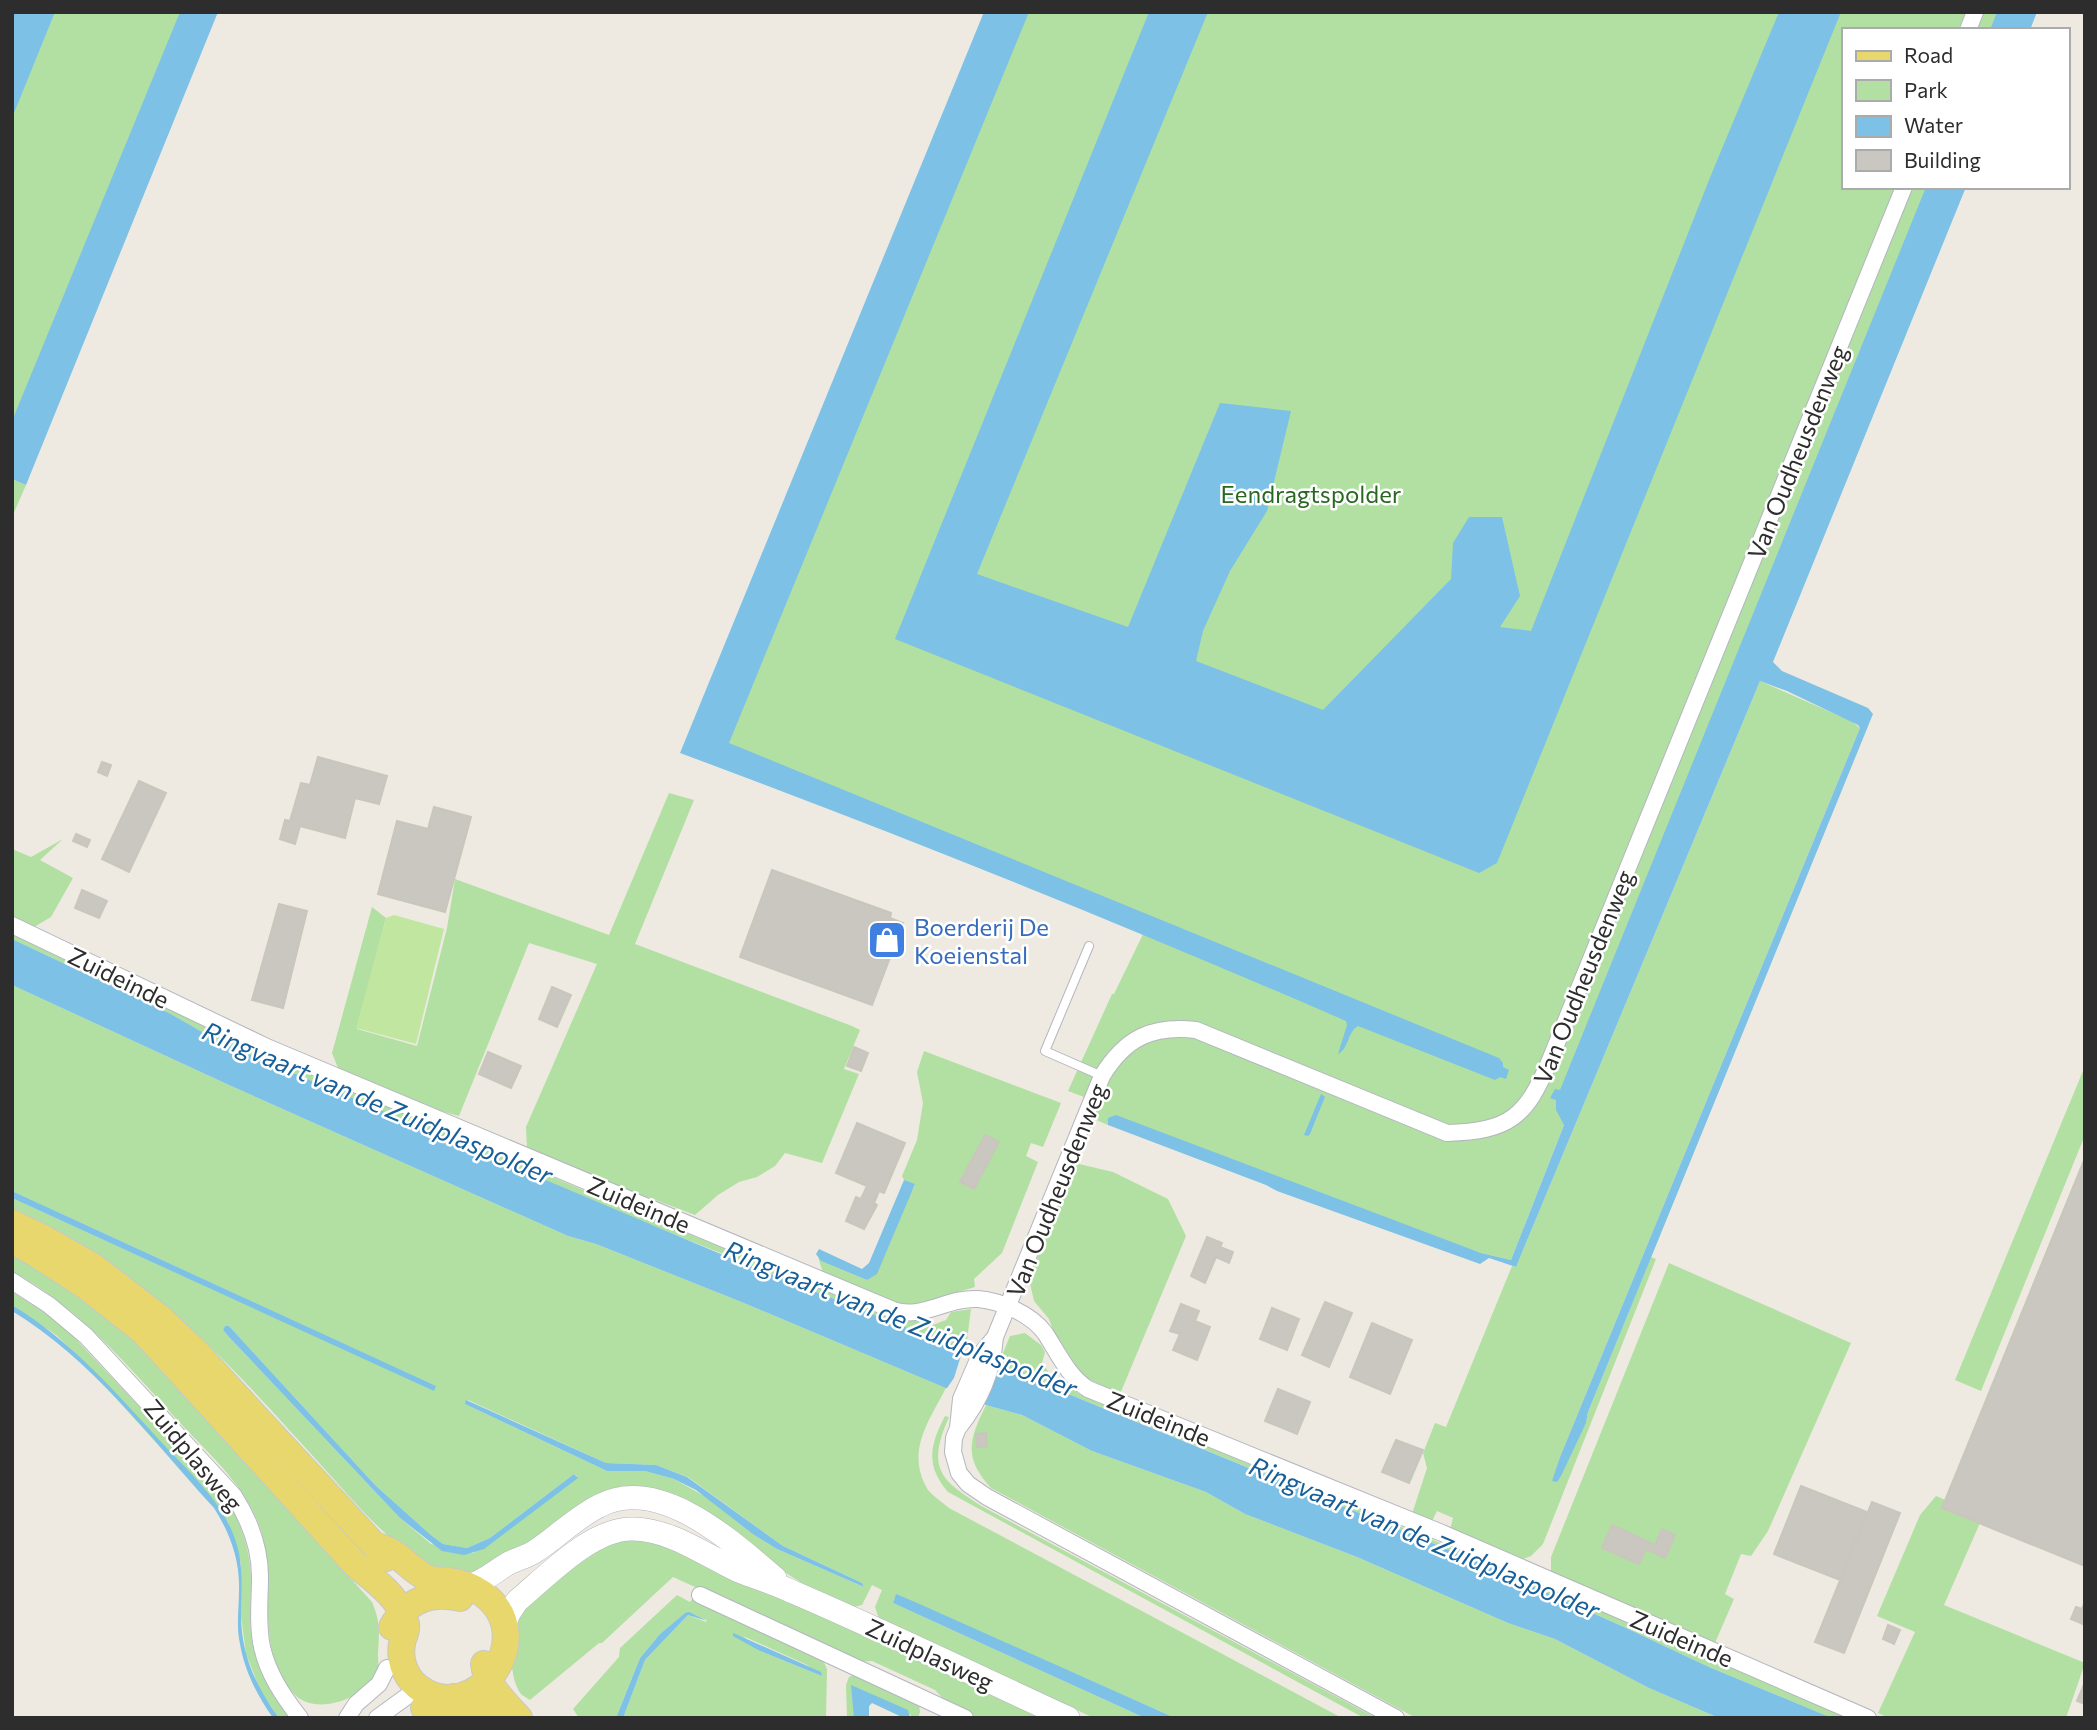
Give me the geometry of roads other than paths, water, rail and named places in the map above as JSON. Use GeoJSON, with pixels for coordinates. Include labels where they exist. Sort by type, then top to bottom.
{"type":"FeatureCollection","features":[{"type":"Feature","properties":{"kind":"main road"},"geometry":{"type":"LineString","coordinates":[[12,1223],[45,1238],[94,1267],[160,1318],[213,1371],[374,1545],[388,1548],[425,1577],[434,1589]]}},
{"type":"Feature","properties":{"kind":"main road","name":"Zuidplasweg"},"geometry":{"type":"LineString","coordinates":[[12,1241],[87,1287],[144,1332],[355,1564],[388,1618],[396,1623]]}},
{"type":"Feature","properties":{"kind":"main road","name":"Zuidplasweg"},"geometry":{"type":"LineString","coordinates":[[472,1594],[479,1583],[508,1564],[532,1553],[599,1505],[626,1496],[644,1497],[678,1507],[750,1557],[792,1591]]}},
{"type":"Feature","properties":{"kind":"main road","name":"Zuidplasweg"},"geometry":{"type":"LineString","coordinates":[[504,1625],[517,1601],[569,1558],[612,1531],[649,1530],[792,1591],[1068,1718]]}},
{"type":"Feature","properties":{"kind":"main road"},"geometry":{"type":"LineString","coordinates":[[456,1709],[495,1672],[505,1645],[504,1625],[496,1608],[449,1581],[419,1600],[396,1623],[386,1650],[387,1668],[394,1684],[413,1693],[428,1710],[456,1709],[470,1702],[489,1718]]}},
{"type":"Feature","properties":{"kind":"main road"},"geometry":{"type":"LineString","coordinates":[[472,1594],[489,1630],[484,1667],[495,1672],[507,1684],[533,1718]]}},
{"type":"Feature","properties":{"kind":"main road"},"geometry":{"type":"LineString","coordinates":[[396,1623],[407,1632],[402,1649],[404,1667],[413,1682],[413,1693]]}},
{"type":"Feature","properties":{"kind":"main road"},"geometry":{"type":"LineString","coordinates":[[495,1672],[498,1695],[519,1718]]}},
{"type":"Feature","properties":{"kind":"street","name":"Van Oudheusdenweg"},"geometry":{"type":"LineString","coordinates":[[1396,1718],[987,1497],[968,1484],[959,1473],[954,1438],[1102,1076],[1113,1059],[1133,1041],[1155,1032],[1180,1028],[1196,1030],[1447,1133],[1474,1132],[1504,1124],[1532,1098],[1550,1060],[1903,189]]}},
{"type":"Feature","properties":{"kind":"street","name":"Zuideinde"},"geometry":{"type":"LineString","coordinates":[[12,925],[269,1048],[893,1310],[909,1314],[971,1299],[1008,1307],[1038,1325],[1076,1382],[1088,1389],[1442,1533],[1868,1718]]}},
{"type":"Feature","properties":{"kind":"street","name":"Zuidplasweg"},"geometry":{"type":"LineString","coordinates":[[12,1281],[49,1305],[86,1336],[234,1496],[251,1527],[259,1557],[259,1628],[267,1665],[282,1694],[300,1718]]}},
{"type":"Feature","properties":{"kind":"street","name":"Zuidplasweg"},"geometry":{"type":"LineString","coordinates":[[700,1595],[965,1718]]}},
{"type":"Feature","properties":{"kind":"street"},"geometry":{"type":"LineString","coordinates":[[347,1718],[356,1704],[379,1684],[387,1668]]}},
{"type":"Feature","properties":{"kind":"street"},"geometry":{"type":"LineString","coordinates":[[377,1718],[413,1693]]}},
{"type":"Feature","properties":{"kind":"lane"},"geometry":{"type":"LineString","coordinates":[[1088,946],[1045,1051],[1102,1076]]}},
{"type":"Feature","properties":{"kind":"water"},"geometry":{"type":"Polygon","coordinates":[[[12,12],[55,12],[12,118],[12,12]]]}},
{"type":"Feature","properties":{"kind":"water"},"geometry":{"type":"Polygon","coordinates":[[[180,12],[218,12],[26,485],[12,479],[12,421],[180,12]]]}},
{"type":"Feature","properties":{"kind":"water"},"geometry":{"type":"Polygon","coordinates":[[[984,12],[1029,12],[729,743],[1499,1058],[1503,1067],[1509,1070],[1506,1079],[1500,1077],[1495,1080],[1358,1026],[1338,1054],[1346,1021],[1015,882],[680,753],[984,12]]]}},
{"type":"Feature","properties":{"kind":"water"},"geometry":{"type":"Polygon","coordinates":[[[1149,12],[1208,12],[977,574],[1128,627],[1220,403],[1291,411],[1267,511],[1230,571],[1203,631],[1196,661],[1323,710],[1451,579],[1453,543],[1469,517],[1502,517],[1520,596],[1500,627],[1531,631],[1711,175],[1779,12],[1841,12],[1497,863],[1479,873],[895,639],[1149,12]]]}},
{"type":"Feature","properties":{"kind":"water"},"geometry":{"type":"Polygon","coordinates":[[[1997,12],[2037,12],[2031,28],[1991,28],[1997,12]]]}},
{"type":"Feature","properties":{"kind":"water"},"geometry":{"type":"Polygon","coordinates":[[[1925,189],[1965,189],[1773,662],[1782,671],[1868,708],[1873,714],[1588,1412],[1586,1423],[1557,1482],[1552,1481],[1560,1457],[1860,728],[1858,725],[1760,681],[1516,1267],[1489,1258],[1480,1264],[1277,1191],[1108,1125],[1108,1118],[1116,1115],[1481,1253],[1511,1260],[1564,1125],[1556,1110],[1556,1100],[1550,1098],[1555,1089],[1560,1090],[1925,189]]]}},
{"type":"Feature","properties":{"kind":"water"},"geometry":{"type":"Polygon","coordinates":[[[12,939],[169,1013],[220,1042],[723,1255],[1459,1554],[1709,1667],[1832,1718],[1719,1718],[1649,1688],[1555,1639],[1508,1623],[1357,1557],[1245,1514],[1206,1492],[1092,1451],[1022,1415],[986,1405],[744,1303],[596,1244],[568,1236],[12,985],[12,939]]]}},
{"type":"Feature","properties":{"kind":"water"},"geometry":{"type":"Polygon","coordinates":[[[1321,1094],[1325,1097],[1310,1134],[1304,1135],[1321,1094]]]}},
{"type":"Feature","properties":{"kind":"water"},"geometry":{"type":"Polygon","coordinates":[[[904,1180],[915,1184],[877,1274],[867,1280],[821,1261],[816,1254],[819,1249],[862,1269],[869,1263],[904,1180]]]}},
{"type":"Feature","properties":{"kind":"water"},"geometry":{"type":"Polygon","coordinates":[[[12,1191],[436,1386],[434,1391],[12,1198],[12,1191]]]}},
{"type":"Feature","properties":{"kind":"water"},"geometry":{"type":"Polygon","coordinates":[[[12,1305],[34,1319],[93,1369],[195,1478],[223,1514],[231,1528],[240,1560],[242,1629],[247,1657],[263,1694],[279,1718],[273,1718],[267,1709],[245,1664],[238,1630],[239,1579],[236,1557],[225,1527],[214,1508],[120,1402],[69,1353],[12,1311],[12,1305]]]}},
{"type":"Feature","properties":{"kind":"water"},"geometry":{"type":"Polygon","coordinates":[[[225,1326],[229,1326],[376,1486],[443,1544],[467,1548],[490,1538],[574,1474],[578,1478],[484,1549],[464,1555],[442,1551],[400,1518],[229,1337],[223,1330],[225,1326]]]}},
{"type":"Feature","properties":{"kind":"water"},"geometry":{"type":"Polygon","coordinates":[[[466,1400],[606,1463],[656,1465],[687,1477],[783,1546],[862,1583],[864,1587],[777,1549],[754,1535],[696,1490],[674,1479],[645,1471],[607,1471],[465,1404],[466,1400]]]}},
{"type":"Feature","properties":{"kind":"water"},"geometry":{"type":"Polygon","coordinates":[[[896,1594],[1175,1718],[1145,1718],[893,1603],[896,1594]]]}},
{"type":"Feature","properties":{"kind":"water"},"geometry":{"type":"Polygon","coordinates":[[[689,1612],[707,1621],[688,1615],[645,1660],[623,1718],[616,1718],[640,1658],[660,1634],[689,1612]]]}},
{"type":"Feature","properties":{"kind":"water"},"geometry":{"type":"Polygon","coordinates":[[[733,1633],[821,1672],[822,1676],[760,1651],[733,1636],[733,1633]]]}},
{"type":"Feature","properties":{"kind":"water"},"geometry":{"type":"Polygon","coordinates":[[[851,1685],[908,1710],[910,1718],[904,1718],[872,1703],[869,1706],[869,1718],[854,1718],[851,1685]]]}},
{"type":"Feature","properties":{"kind":"place","name":"Boerderij De Koeienstal"},"geometry":{"type":"Point","coordinates":[887,940]}},
{"type":"Feature","properties":{"kind":"park label","name":"Eendragtspolder"},"geometry":{"type":"Point","coordinates":[1311,493]}},
{"type":"Feature","properties":{"kind":"water label","name":"Ringvaart van de Zuidplaspolder"},"geometry":{"type":"Point","coordinates":[378,1102]}},
{"type":"Feature","properties":{"kind":"water label","name":"Ringvaart van de Zuidplaspolder"},"geometry":{"type":"Point","coordinates":[901,1318]}},
{"type":"Feature","properties":{"kind":"water label","name":"Ringvaart van de Zuidplaspolder"},"geometry":{"type":"Point","coordinates":[1425,1537]}}]}
